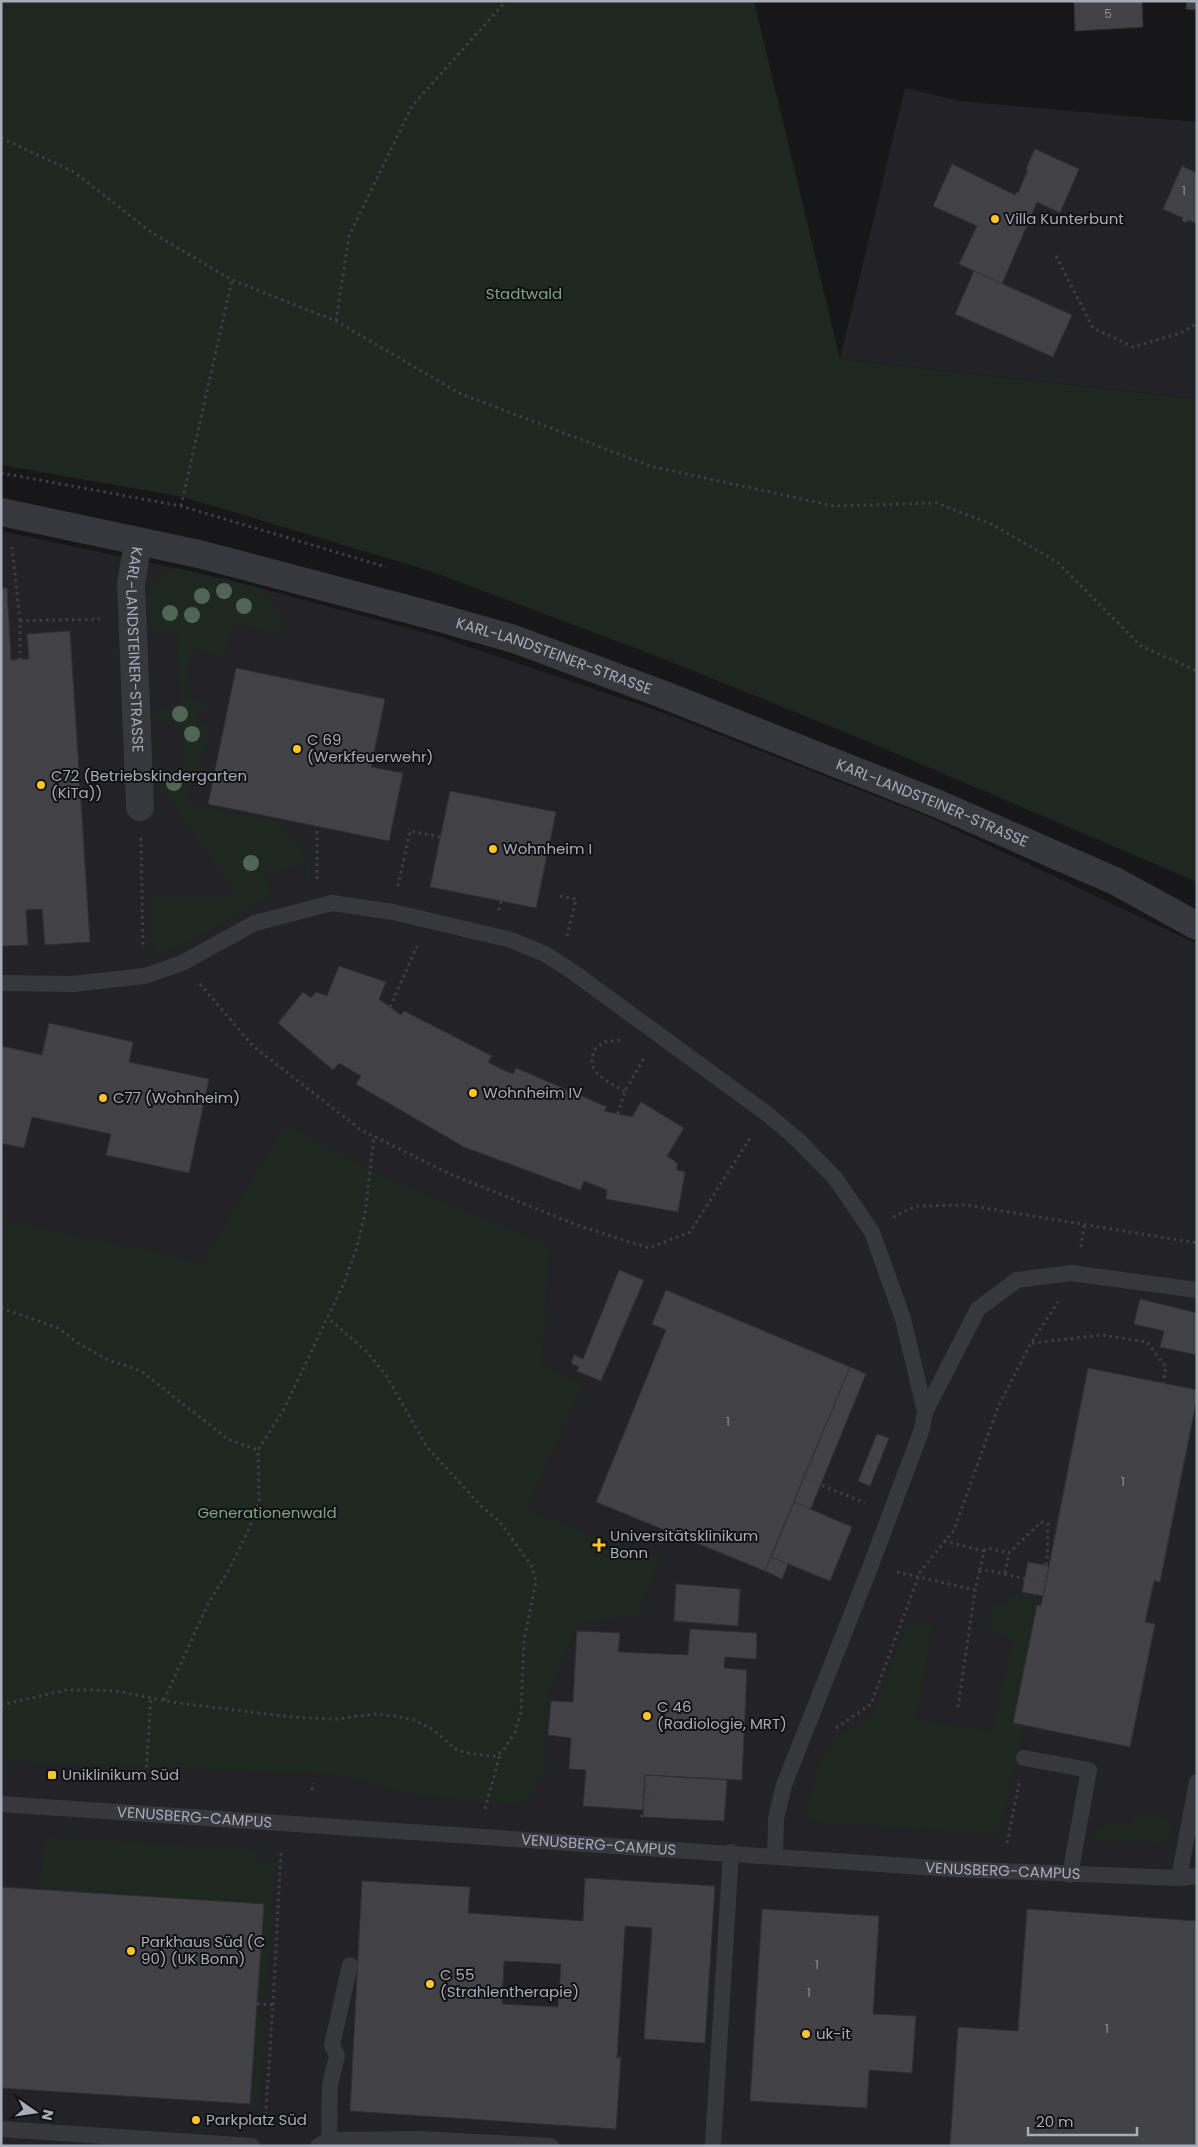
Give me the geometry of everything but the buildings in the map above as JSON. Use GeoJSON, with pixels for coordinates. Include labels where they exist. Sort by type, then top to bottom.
{"type":"FeatureCollection","features":[{"type":"Feature","properties":{"kind":"street"},"geometry":{"type":"LineString","coordinates":[[10,513],[138,542]]}},
{"type":"Feature","properties":{"kind":"street","name":"KARL-LANDSTEINER-STRASSE"},"geometry":{"type":"LineString","coordinates":[[140,807],[131,584],[138,542],[199,554],[285,576],[514,639],[662,694],[936,803],[1115,881],[1197,926]]}},
{"type":"Feature","properties":{"kind":"lane"},"geometry":{"type":"LineString","coordinates":[[1,982],[72,984],[144,976],[182,963],[255,922],[332,903],[393,912],[511,940],[557,962],[766,1113],[798,1140],[836,1178],[872,1232],[903,1319],[925,1412]]}},
{"type":"Feature","properties":{"kind":"lane"},"geometry":{"type":"LineString","coordinates":[[775,1855],[776,1818],[784,1785],[891,1514],[922,1429],[925,1412],[978,1310],[1017,1280],[1077,1273],[1197,1290]]}},
{"type":"Feature","properties":{"kind":"lane"},"geometry":{"type":"LineString","coordinates":[[1024,1758],[1089,1770],[1070,1875]]}},
{"type":"Feature","properties":{"kind":"lane"},"geometry":{"type":"LineString","coordinates":[[1179,1878],[1197,1782]]}},
{"type":"Feature","properties":{"kind":"lane","name":"VENUSBERG-CAMPUS"},"geometry":{"type":"LineString","coordinates":[[1,1804],[362,1830],[731,1852],[1001,1871],[1179,1878],[1197,1876]]}},
{"type":"Feature","properties":{"kind":"lane"},"geometry":{"type":"LineString","coordinates":[[713,2146],[731,1852]]}},
{"type":"Feature","properties":{"kind":"lane"},"geometry":{"type":"LineString","coordinates":[[350,1965],[332,2045],[338,2056],[330,2085],[323,2143],[420,2139],[551,2146]]}},
{"type":"Feature","properties":{"kind":"lane"},"geometry":{"type":"LineString","coordinates":[[1,2128],[252,2146]]}},
{"type":"Feature","properties":{"kind":"path"},"geometry":{"type":"LineString","coordinates":[[336,321],[349,236],[412,106],[506,1]]}},
{"type":"Feature","properties":{"kind":"path"},"geometry":{"type":"LineString","coordinates":[[1,138],[74,172],[151,232],[232,280],[336,321],[459,394],[650,466],[834,506],[937,503],[993,526],[1058,562],[1142,646],[1197,671]]}},
{"type":"Feature","properties":{"kind":"path"},"geometry":{"type":"LineString","coordinates":[[1056,256],[1093,328],[1133,347],[1181,333],[1197,323]]}},
{"type":"Feature","properties":{"kind":"path"},"geometry":{"type":"LineString","coordinates":[[181,506],[232,280]]}},
{"type":"Feature","properties":{"kind":"path"},"geometry":{"type":"LineString","coordinates":[[10,513],[20,621],[20,660]]}},
{"type":"Feature","properties":{"kind":"path"},"geometry":{"type":"LineString","coordinates":[[20,621],[133,618]]}},
{"type":"Feature","properties":{"kind":"path"},"geometry":{"type":"LineString","coordinates":[[140,807],[144,976]]}},
{"type":"Feature","properties":{"kind":"path"},"geometry":{"type":"LineString","coordinates":[[316,906],[317,827]]}},
{"type":"Feature","properties":{"kind":"path"},"geometry":{"type":"LineString","coordinates":[[393,912],[410,831],[440,837]]}},
{"type":"Feature","properties":{"kind":"path"},"geometry":{"type":"LineString","coordinates":[[557,962],[566,943],[576,899],[560,896]]}},
{"type":"Feature","properties":{"kind":"path"},"geometry":{"type":"LineString","coordinates":[[182,963],[253,1046],[361,1130],[459,1178],[582,1227],[649,1248],[690,1232],[766,1113]]}},
{"type":"Feature","properties":{"kind":"path"},"geometry":{"type":"LineString","coordinates":[[390,1007],[407,970]]}},
{"type":"Feature","properties":{"kind":"path"},"geometry":{"type":"LineString","coordinates":[[621,1040],[604,1042],[594,1050],[592,1063],[596,1072],[611,1084],[625,1091]]}},
{"type":"Feature","properties":{"kind":"path"},"geometry":{"type":"LineString","coordinates":[[618,1114],[625,1091],[636,1072]]}},
{"type":"Feature","properties":{"kind":"path"},"geometry":{"type":"LineString","coordinates":[[164,1700],[210,1602],[230,1568],[257,1509],[259,1502],[258,1450],[284,1409],[328,1318],[357,1247],[371,1173],[374,1137]]}},
{"type":"Feature","properties":{"kind":"path"},"geometry":{"type":"LineString","coordinates":[[872,1232],[886,1221],[916,1206],[966,1205],[1197,1243]]}},
{"type":"Feature","properties":{"kind":"path"},"geometry":{"type":"LineString","coordinates":[[833,1730],[871,1704],[917,1577],[954,1530],[998,1407],[1031,1343],[1077,1273]]}},
{"type":"Feature","properties":{"kind":"path"},"geometry":{"type":"LineString","coordinates":[[1,1308],[58,1328],[78,1343],[106,1359],[141,1371],[229,1440],[258,1450]]}},
{"type":"Feature","properties":{"kind":"path"},"geometry":{"type":"LineString","coordinates":[[328,1318],[367,1352],[386,1375],[427,1447],[480,1505],[500,1522],[531,1565],[536,1581],[524,1641],[521,1712],[515,1732],[500,1754],[485,1810]]}},
{"type":"Feature","properties":{"kind":"path"},"geometry":{"type":"LineString","coordinates":[[1031,1343],[1102,1335],[1147,1342],[1166,1367],[1163,1383]]}},
{"type":"Feature","properties":{"kind":"path"},"geometry":{"type":"LineString","coordinates":[[804,1478],[891,1514]]}},
{"type":"Feature","properties":{"kind":"path"},"geometry":{"type":"LineString","coordinates":[[980,1569],[1044,1582],[1048,1524],[1041,1522],[1009,1553],[1005,1573]]}},
{"type":"Feature","properties":{"kind":"path"},"geometry":{"type":"LineString","coordinates":[[944,1541],[984,1551],[987,1548],[1009,1553]]}},
{"type":"Feature","properties":{"kind":"path"},"geometry":{"type":"LineString","coordinates":[[958,1707],[975,1590],[984,1551]]}},
{"type":"Feature","properties":{"kind":"path"},"geometry":{"type":"LineString","coordinates":[[871,1565],[975,1590]]}},
{"type":"Feature","properties":{"kind":"path"},"geometry":{"type":"LineString","coordinates":[[1,1705],[66,1690],[116,1691],[164,1700],[291,1717],[336,1719],[374,1714],[395,1716],[414,1720],[432,1729],[457,1750],[495,1756],[500,1754]]}},
{"type":"Feature","properties":{"kind":"path"},"geometry":{"type":"LineString","coordinates":[[146,1774],[151,1697]]}},
{"type":"Feature","properties":{"kind":"path"},"geometry":{"type":"LineString","coordinates":[[1001,1871],[1024,1758]]}},
{"type":"Feature","properties":{"kind":"path"},"geometry":{"type":"LineString","coordinates":[[641,1817],[646,1813],[648,1788],[645,1780]]}},
{"type":"Feature","properties":{"kind":"path"},"geometry":{"type":"LineString","coordinates":[[312,1790],[313,1783]]}},
{"type":"Feature","properties":{"kind":"path"},"geometry":{"type":"LineString","coordinates":[[264,2127],[273,2005],[281,1847]]}},
{"type":"Feature","properties":{"kind":"path"},"geometry":{"type":"LineString","coordinates":[[257,2004],[273,2005]]}},
{"type":"Feature","properties":{"kind":"shaded area"},"geometry":{"type":"Polygon","coordinates":[[[905,88],[959,101],[1197,122],[1197,399],[840,359],[905,88]]]}},
{"type":"Feature","properties":{"kind":"shaded area","name":"Universitätsklinikum Bonn"},"geometry":{"type":"Polygon","coordinates":[[[1,531],[226,579],[437,636],[656,710],[929,817],[1197,944],[1197,2146],[1,2146],[1,531]]]}},
{"type":"Feature","properties":{"kind":"green space","name":"Stadtwald"},"geometry":{"type":"Polygon","coordinates":[[[1,1],[754,1],[840,359],[1197,399],[1197,882],[888,750],[669,661],[430,571],[183,497],[1,465],[1,1]]]}},
{"type":"Feature","properties":{"kind":"green space"},"geometry":{"type":"Polygon","coordinates":[[[177,568],[263,589],[281,612],[284,623],[282,634],[233,625],[226,657],[192,650],[184,697],[214,703],[212,710],[198,710],[197,723],[209,725],[206,736],[210,737],[188,794],[188,803],[274,821],[288,831],[306,858],[310,868],[310,891],[304,866],[266,874],[272,899],[260,902],[198,938],[154,957],[150,897],[237,897],[157,783],[161,770],[184,768],[181,720],[154,722],[154,709],[180,708],[177,632],[148,633],[148,598],[154,583],[167,572],[177,568]]]}},
{"type":"Feature","properties":{"kind":"green space","name":"Generationenwald"},"geometry":{"type":"Polygon","coordinates":[[[285,1124],[394,1181],[550,1245],[542,1365],[584,1384],[526,1510],[660,1559],[638,1616],[578,1624],[548,1696],[545,1772],[523,1805],[415,1795],[335,1774],[1,1762],[1,1219],[202,1262],[285,1124]]]}},
{"type":"Feature","properties":{"kind":"green space"},"geometry":{"type":"Polygon","coordinates":[[[1022,1592],[1036,1595],[1037,1605],[1013,1723],[1024,1725],[999,1834],[826,1824],[808,1820],[806,1814],[818,1765],[836,1735],[872,1714],[908,1619],[933,1625],[916,1719],[991,1732],[1013,1638],[989,1631],[993,1603],[1004,1605],[1008,1596],[1022,1592]]]}},
{"type":"Feature","properties":{"kind":"green space"},"geometry":{"type":"Polygon","coordinates":[[[1134,1813],[1174,1820],[1166,1844],[1093,1840],[1095,1831],[1109,1822],[1131,1825],[1134,1813]]]}},
{"type":"Feature","properties":{"kind":"green space"},"geometry":{"type":"Polygon","coordinates":[[[44,1836],[258,1850],[258,1861],[275,1862],[266,1997],[258,1997],[264,1904],[40,1890],[44,1836]]]}},
{"type":"Feature","properties":{"kind":"green space"},"geometry":{"type":"Polygon","coordinates":[[[257,2011],[266,2011],[259,2111],[250,2110],[257,2011]]]}},
{"type":"Feature","properties":{"kind":"place","name":"Villa Kunterbunt"},"geometry":{"type":"Point","coordinates":[995,219]}},
{"type":"Feature","properties":{"kind":"place","name":"C 69 (Werkfeuerwehr)"},"geometry":{"type":"Point","coordinates":[297,749]}},
{"type":"Feature","properties":{"kind":"place","name":"C72 (Betriebskindergarten (KiTa))"},"geometry":{"type":"Point","coordinates":[41,785]}},
{"type":"Feature","properties":{"kind":"place","name":"Wohnheim I"},"geometry":{"type":"Point","coordinates":[493,849]}},
{"type":"Feature","properties":{"kind":"place","name":"Wohnheim IV"},"geometry":{"type":"Point","coordinates":[473,1093]}},
{"type":"Feature","properties":{"kind":"place","name":"C77 (Wohnheim)"},"geometry":{"type":"Point","coordinates":[103,1098]}},
{"type":"Feature","properties":{"kind":"place","name":"Universitätsklinikum Bonn"},"geometry":{"type":"Point","coordinates":[599,1545]}},
{"type":"Feature","properties":{"kind":"place","name":"C 46 (Radiologie, MRT)"},"geometry":{"type":"Point","coordinates":[647,1716]}},
{"type":"Feature","properties":{"kind":"place","name":"Uniklinikum Süd"},"geometry":{"type":"Point","coordinates":[52,1775]}},
{"type":"Feature","properties":{"kind":"place","name":"Parkhaus Süd (C 90) (UK Bonn)"},"geometry":{"type":"Point","coordinates":[131,1951]}},
{"type":"Feature","properties":{"kind":"place","name":"C 55 (Strahlentherapie)"},"geometry":{"type":"Point","coordinates":[430,1984]}},
{"type":"Feature","properties":{"kind":"place","name":"uk-it"},"geometry":{"type":"Point","coordinates":[806,2034]}},
{"type":"Feature","properties":{"kind":"place","name":"Parkplatz Süd"},"geometry":{"type":"Point","coordinates":[196,2120]}}]}
